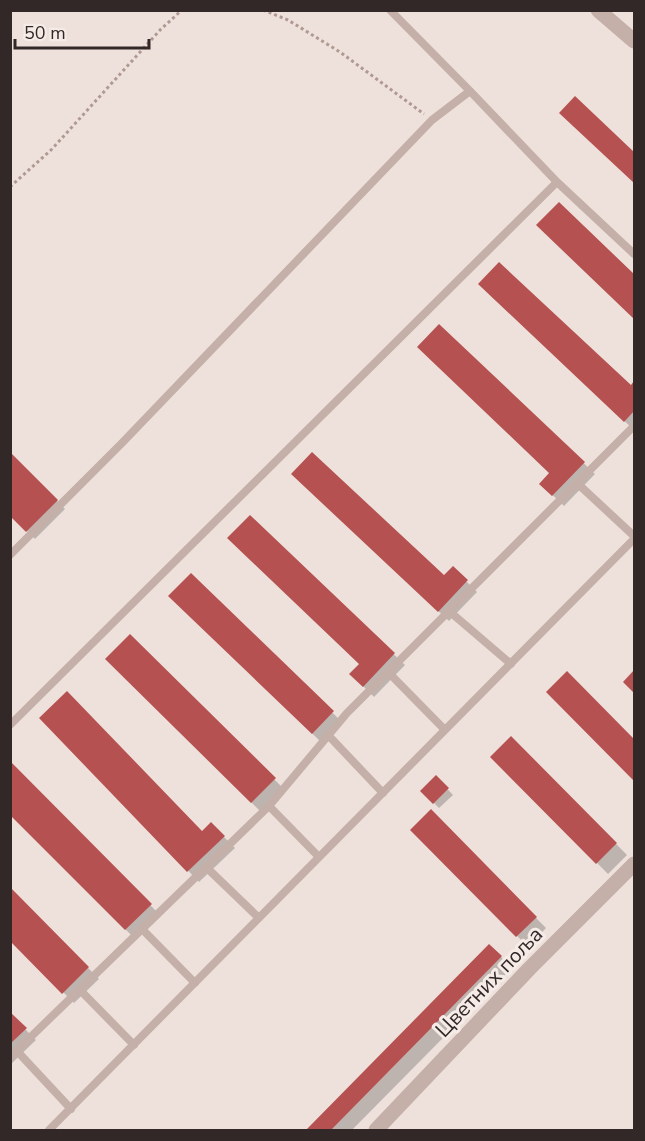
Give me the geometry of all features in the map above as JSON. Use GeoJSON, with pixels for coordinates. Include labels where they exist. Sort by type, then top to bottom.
{"type":"FeatureCollection","features":[{"type":"Feature","properties":{"kind":"street"},"geometry":{"type":"LineString","coordinates":[[603,12],[634,41]]}},
{"type":"Feature","properties":{"kind":"street","name":"Цветних поља"},"geometry":{"type":"LineString","coordinates":[[376,1131],[529,969],[634,864]]}},
{"type":"Feature","properties":{"kind":"lane"},"geometry":{"type":"LineString","coordinates":[[390,10],[558,182],[634,254]]}},
{"type":"Feature","properties":{"kind":"lane"},"geometry":{"type":"LineString","coordinates":[[10,555],[122,443],[432,120],[470,91]]}},
{"type":"Feature","properties":{"kind":"lane"},"geometry":{"type":"LineString","coordinates":[[10,725],[558,182]]}},
{"type":"Feature","properties":{"kind":"lane"},"geometry":{"type":"LineString","coordinates":[[71,1109],[14,1054],[269,806],[347,713],[634,426]]}},
{"type":"Feature","properties":{"kind":"lane"},"geometry":{"type":"LineString","coordinates":[[49,1131],[634,537],[577,483]]}},
{"type":"Feature","properties":{"kind":"lane"},"geometry":{"type":"LineString","coordinates":[[448,611],[511,664]]}},
{"type":"Feature","properties":{"kind":"lane"},"geometry":{"type":"LineString","coordinates":[[388,672],[445,730]]}},
{"type":"Feature","properties":{"kind":"lane"},"geometry":{"type":"LineString","coordinates":[[328,735],[383,793]]}},
{"type":"Feature","properties":{"kind":"lane"},"geometry":{"type":"LineString","coordinates":[[269,806],[319,857]]}},
{"type":"Feature","properties":{"kind":"lane"},"geometry":{"type":"LineString","coordinates":[[206,867],[259,918]]}},
{"type":"Feature","properties":{"kind":"lane"},"geometry":{"type":"LineString","coordinates":[[142,929],[195,983]]}},
{"type":"Feature","properties":{"kind":"lane"},"geometry":{"type":"LineString","coordinates":[[80,990],[134,1045]]}},
{"type":"Feature","properties":{"kind":"path"},"geometry":{"type":"LineString","coordinates":[[10,187],[52,149],[161,28],[182,10]]}},
{"type":"Feature","properties":{"kind":"path"},"geometry":{"type":"LineString","coordinates":[[263,10],[288,20],[340,52],[432,120]]}},
{"type":"Feature","properties":{"kind":"building"},"geometry":{"type":"Polygon","coordinates":[[[575,96],[634,152],[634,183],[559,113],[575,96]]]}},
{"type":"Feature","properties":{"kind":"building"},"geometry":{"type":"Polygon","coordinates":[[[559,202],[634,274],[634,319],[536,225],[559,202]]]}},
{"type":"Feature","properties":{"kind":"building"},"geometry":{"type":"Polygon","coordinates":[[[499,262],[631,385],[634,381],[634,411],[624,422],[478,284],[499,262]]]}},
{"type":"Feature","properties":{"kind":"building"},"geometry":{"type":"Polygon","coordinates":[[[439,324],[585,462],[552,496],[539,484],[549,473],[417,347],[439,324]]]}},
{"type":"Feature","properties":{"kind":"building"},"geometry":{"type":"Polygon","coordinates":[[[10,452],[58,500],[26,532],[10,516],[10,452]]]}},
{"type":"Feature","properties":{"kind":"building"},"geometry":{"type":"Polygon","coordinates":[[[312,452],[444,575],[453,566],[468,580],[438,612],[291,474],[312,452]]]}},
{"type":"Feature","properties":{"kind":"building"},"geometry":{"type":"Polygon","coordinates":[[[250,515],[395,653],[363,687],[349,674],[359,664],[227,538],[250,515]]]}},
{"type":"Feature","properties":{"kind":"building"},"geometry":{"type":"Polygon","coordinates":[[[191,573],[334,711],[312,734],[168,596],[191,573]]]}},
{"type":"Feature","properties":{"kind":"building"},"geometry":{"type":"Polygon","coordinates":[[[130,634],[276,778],[251,803],[105,659],[130,634]]]}},
{"type":"Feature","properties":{"kind":"building"},"geometry":{"type":"Polygon","coordinates":[[[634,670],[634,693],[623,682],[634,670]]]}},
{"type":"Feature","properties":{"kind":"building"},"geometry":{"type":"Polygon","coordinates":[[[567,671],[634,739],[634,781],[546,692],[567,671]]]}},
{"type":"Feature","properties":{"kind":"building"},"geometry":{"type":"Polygon","coordinates":[[[67,691],[202,831],[211,822],[225,836],[187,872],[39,718],[67,691]]]}},
{"type":"Feature","properties":{"kind":"building"},"geometry":{"type":"Polygon","coordinates":[[[511,736],[617,843],[596,864],[490,757],[511,736]]]}},
{"type":"Feature","properties":{"kind":"building"},"geometry":{"type":"Polygon","coordinates":[[[10,761],[152,904],[125,930],[10,815],[10,761]]]}},
{"type":"Feature","properties":{"kind":"building"},"geometry":{"type":"Polygon","coordinates":[[[436,775],[449,788],[433,804],[420,791],[436,775]]]}},
{"type":"Feature","properties":{"kind":"building"},"geometry":{"type":"Polygon","coordinates":[[[431,809],[537,917],[516,937],[410,830],[431,809]]]}},
{"type":"Feature","properties":{"kind":"building"},"geometry":{"type":"Polygon","coordinates":[[[10,887],[89,967],[62,994],[10,941],[10,887]]]}},
{"type":"Feature","properties":{"kind":"building"},"geometry":{"type":"Polygon","coordinates":[[[489,944],[502,956],[331,1130],[306,1130],[489,944]]]}},
{"type":"Feature","properties":{"kind":"building"},"geometry":{"type":"Polygon","coordinates":[[[10,1012],[27,1028],[10,1044],[10,1012]]]}}]}
